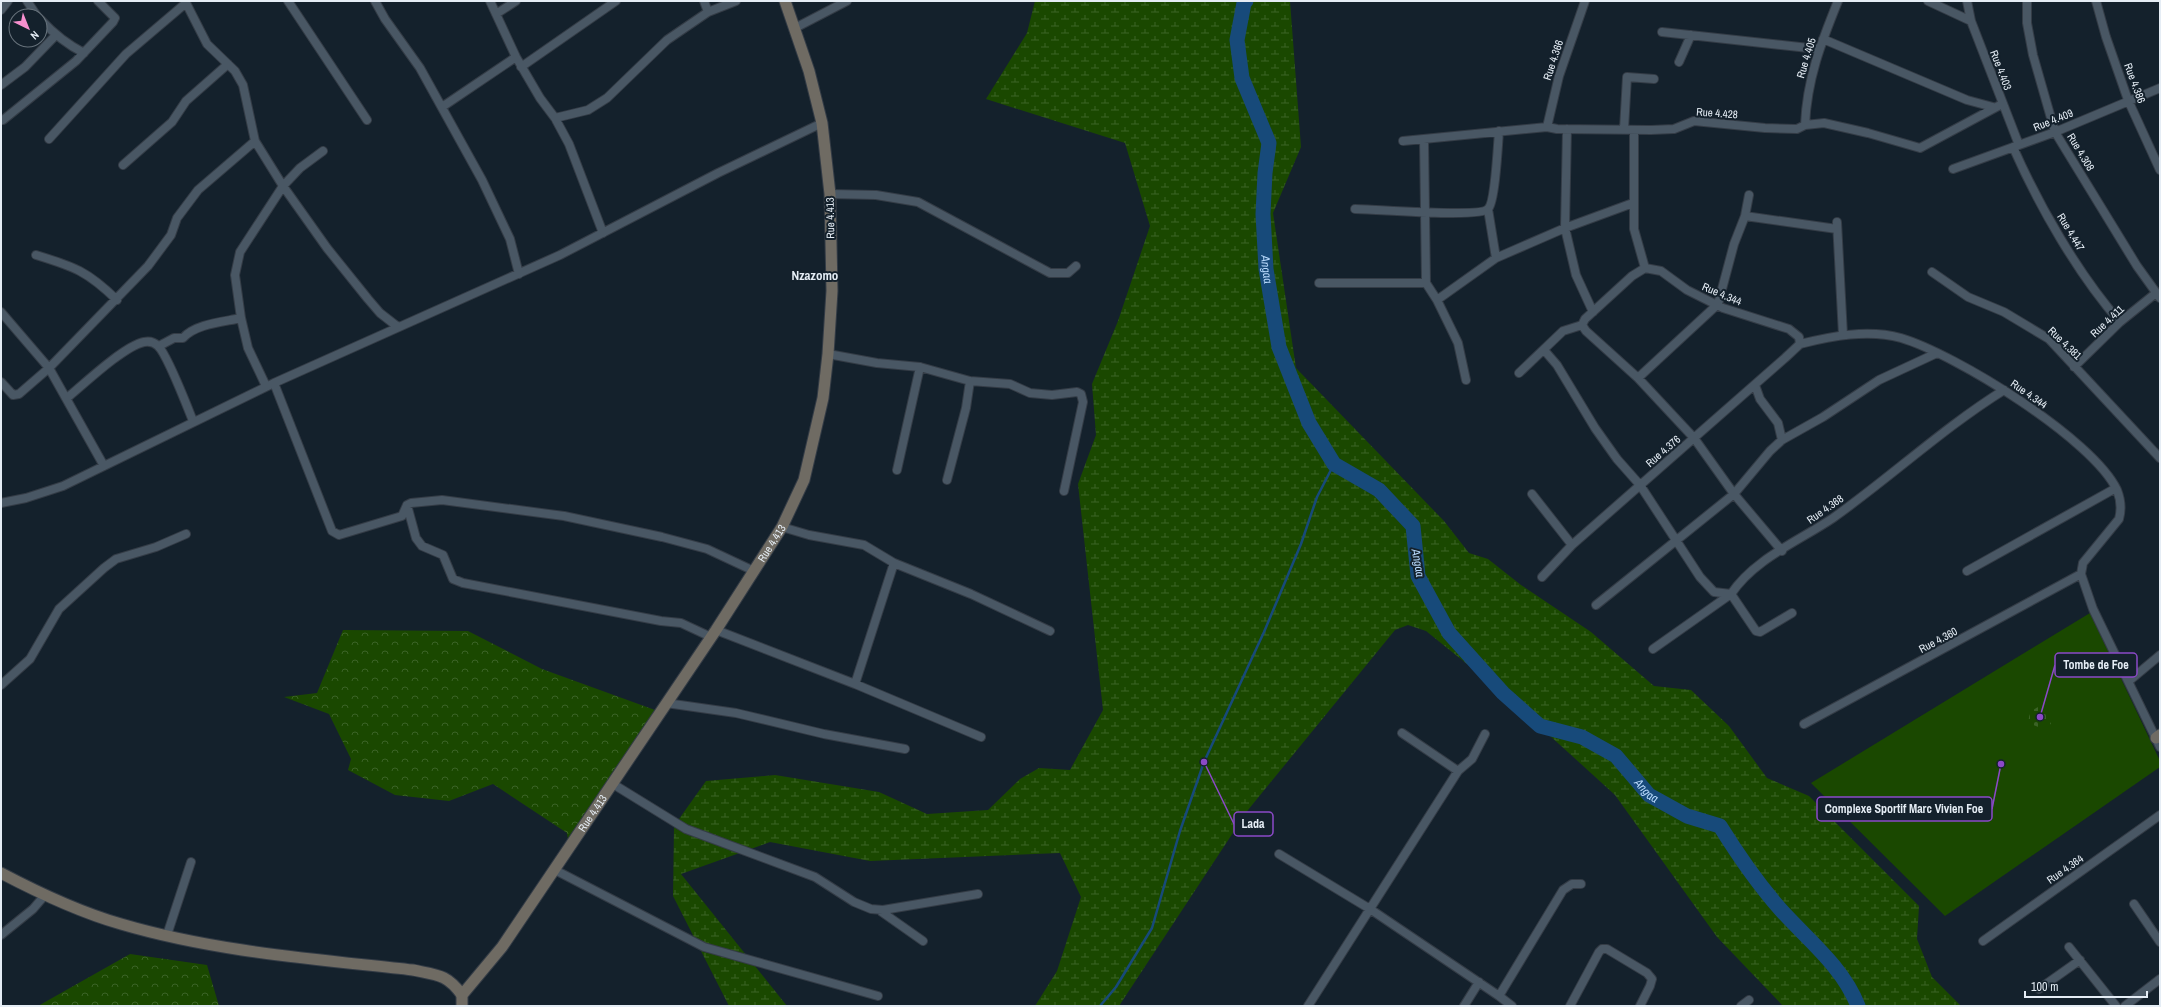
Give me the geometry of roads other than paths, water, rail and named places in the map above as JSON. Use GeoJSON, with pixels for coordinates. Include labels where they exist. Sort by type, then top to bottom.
{"type":"FeatureCollection","features":[{"type":"Feature","properties":{"kind":"street"},"geometry":{"type":"LineString","coordinates":[[1,10],[8,1]]}},
{"type":"Feature","properties":{"kind":"street"},"geometry":{"type":"LineString","coordinates":[[3,120],[84,53],[106,31],[115,18],[98,1]]}},
{"type":"Feature","properties":{"kind":"street"},"geometry":{"type":"LineString","coordinates":[[288,1],[367,120]]}},
{"type":"Feature","properties":{"kind":"street"},"geometry":{"type":"LineString","coordinates":[[375,1],[385,19],[420,68],[482,180],[510,239],[519,274]]}},
{"type":"Feature","properties":{"kind":"street"},"geometry":{"type":"LineString","coordinates":[[490,1],[521,67],[540,98],[555,118],[569,144],[603,233]]}},
{"type":"Feature","properties":{"kind":"street"},"geometry":{"type":"LineString","coordinates":[[496,14],[516,1]]}},
{"type":"Feature","properties":{"kind":"street"},"geometry":{"type":"LineString","coordinates":[[521,67],[616,1]]}},
{"type":"Feature","properties":{"kind":"street"},"geometry":{"type":"LineString","coordinates":[[704,1],[708,12]]}},
{"type":"Feature","properties":{"kind":"street"},"geometry":{"type":"LineString","coordinates":[[555,118],[588,110],[607,98],[667,40],[708,12],[736,1]]}},
{"type":"Feature","properties":{"kind":"street","name":"Rue 4.413"},"geometry":{"type":"LineString","coordinates":[[462,1001],[502,947],[555,870],[714,634],[782,527],[797,497],[809,465],[823,398],[828,354],[832,291],[830,194],[822,123],[795,28],[785,1]]}},
{"type":"Feature","properties":{"kind":"street"},"geometry":{"type":"LineString","coordinates":[[795,28],[847,1]]}},
{"type":"Feature","properties":{"kind":"street","name":"Rue 4.366"},"geometry":{"type":"LineString","coordinates":[[1547,127],[1559,76],[1585,1]]}},
{"type":"Feature","properties":{"kind":"street","name":"Rue 4.405"},"geometry":{"type":"LineString","coordinates":[[1805,125],[1807,93],[1818,49],[1838,1]]}},
{"type":"Feature","properties":{"kind":"street"},"geometry":{"type":"LineString","coordinates":[[1928,1],[1971,21]]}},
{"type":"Feature","properties":{"kind":"street","name":"Rue 4.403"},"geometry":{"type":"LineString","coordinates":[[1967,1],[1971,21],[2016,146]]}},
{"type":"Feature","properties":{"kind":"street","name":"Rue 4.308"},"geometry":{"type":"LineString","coordinates":[[2027,1],[2027,23],[2032,55],[2055,132],[2137,266],[2158,295]]}},
{"type":"Feature","properties":{"kind":"street","name":"Rue 4.386"},"geometry":{"type":"LineString","coordinates":[[2096,1],[2106,37],[2128,100],[2159,166]]}},
{"type":"Feature","properties":{"kind":"street"},"geometry":{"type":"LineString","coordinates":[[49,139],[126,54],[185,2],[207,44],[228,64],[243,85],[255,141],[283,186],[327,248],[359,288],[380,313],[398,327]]}},
{"type":"Feature","properties":{"kind":"street"},"geometry":{"type":"LineString","coordinates":[[48,28],[55,36],[66,44],[84,53]]}},
{"type":"Feature","properties":{"kind":"street"},"geometry":{"type":"LineString","coordinates":[[1662,32],[1818,49]]}},
{"type":"Feature","properties":{"kind":"street"},"geometry":{"type":"LineString","coordinates":[[1679,62],[1691,35]]}},
{"type":"Feature","properties":{"kind":"street"},"geometry":{"type":"LineString","coordinates":[[1,85],[25,67],[55,36]]}},
{"type":"Feature","properties":{"kind":"street"},"geometry":{"type":"LineString","coordinates":[[1823,39],[1967,100],[1993,107]]}},
{"type":"Feature","properties":{"kind":"street"},"geometry":{"type":"LineString","coordinates":[[442,107],[516,57]]}},
{"type":"Feature","properties":{"kind":"street"},"geometry":{"type":"LineString","coordinates":[[123,165],[172,122],[186,101],[228,64]]}},
{"type":"Feature","properties":{"kind":"street"},"geometry":{"type":"LineString","coordinates":[[1624,129],[1627,77],[1654,79]]}},
{"type":"Feature","properties":{"kind":"street","name":"Rue 4.409"},"geometry":{"type":"LineString","coordinates":[[1953,169],[2055,132],[2128,100],[2160,88]]}},
{"type":"Feature","properties":{"kind":"street","name":"Rue 4.428"},"geometry":{"type":"LineString","coordinates":[[1403,140],[1424,140],[1547,127],[1556,129],[1634,130],[1674,128],[1694,121],[1765,128],[1797,129],[1805,125],[1824,123],[1868,133],[1920,148],[1993,107],[2002,104]]}},
{"type":"Feature","properties":{"kind":"street"},"geometry":{"type":"LineString","coordinates":[[1,503],[26,498],[63,486],[266,386],[519,274],[603,233],[718,173],[822,123]]}},
{"type":"Feature","properties":{"kind":"street"},"geometry":{"type":"LineString","coordinates":[[1567,129],[1565,228],[1576,275],[1593,312]]}},
{"type":"Feature","properties":{"kind":"street"},"geometry":{"type":"LineString","coordinates":[[1520,373],[1563,331],[1582,325],[1585,319],[1632,276],[1645,268],[1634,229],[1634,130]]}},
{"type":"Feature","properties":{"kind":"street"},"geometry":{"type":"LineString","coordinates":[[1355,209],[1460,213],[1482,212],[1488,210],[1492,204],[1499,131]]}},
{"type":"Feature","properties":{"kind":"street"},"geometry":{"type":"LineString","coordinates":[[1424,140],[1423,211],[1426,284],[1437,300],[1458,343],[1466,380]]}},
{"type":"Feature","properties":{"kind":"street"},"geometry":{"type":"LineString","coordinates":[[1,382],[13,395],[19,394],[49,368],[117,300],[162,248],[171,236],[177,218],[198,190],[255,141]]}},
{"type":"Feature","properties":{"kind":"street","name":"Rue 4.447"},"geometry":{"type":"LineString","coordinates":[[2016,146],[2027,179],[2067,247],[2106,306],[2120,322]]}},
{"type":"Feature","properties":{"kind":"street"},"geometry":{"type":"LineString","coordinates":[[266,386],[248,348],[241,318],[235,275],[240,252],[283,186],[300,168],[323,151]]}},
{"type":"Feature","properties":{"kind":"street"},"geometry":{"type":"LineString","coordinates":[[830,194],[876,195],[918,202],[1050,273],[1068,274],[1076,266]]}},
{"type":"Feature","properties":{"kind":"street"},"geometry":{"type":"LineString","coordinates":[[1638,378],[1718,304],[1734,244],[1745,216],[1749,195]]}},
{"type":"Feature","properties":{"kind":"street"},"geometry":{"type":"LineString","coordinates":[[1437,300],[1496,258],[1565,228],[1634,203]]}},
{"type":"Feature","properties":{"kind":"street"},"geometry":{"type":"LineString","coordinates":[[1488,210],[1496,258]]}},
{"type":"Feature","properties":{"kind":"street"},"geometry":{"type":"LineString","coordinates":[[1745,216],[1837,226],[1843,335]]}},
{"type":"Feature","properties":{"kind":"street"},"geometry":{"type":"LineString","coordinates":[[36,255],[73,266],[95,279],[117,300]]}},
{"type":"Feature","properties":{"kind":"street","name":"Rue 4.344"},"geometry":{"type":"LineString","coordinates":[[1645,268],[1661,272],[1687,290],[1718,304],[1723,308],[1789,329],[1799,337],[1800,344],[1843,335],[1868,333],[1900,338],[1937,353],[2004,390],[2073,439],[2090,455],[2116,488],[2122,510],[2119,519],[2083,563],[2081,574]]}},
{"type":"Feature","properties":{"kind":"street","name":"Rue 4.381"},"geometry":{"type":"LineString","coordinates":[[1932,272],[1968,297],[2004,312],[2030,326],[2048,339],[2160,458]]}},
{"type":"Feature","properties":{"kind":"street"},"geometry":{"type":"LineString","coordinates":[[1319,283],[1426,284]]}},
{"type":"Feature","properties":{"kind":"street","name":"Rue 4.411"},"geometry":{"type":"LineString","coordinates":[[2074,367],[2120,322],[2158,295]]}},
{"type":"Feature","properties":{"kind":"street"},"geometry":{"type":"LineString","coordinates":[[1,312],[49,368],[104,466]]}},
{"type":"Feature","properties":{"kind":"street"},"geometry":{"type":"LineString","coordinates":[[159,346],[174,338],[183,338],[187,333],[195,329],[241,318]]}},
{"type":"Feature","properties":{"kind":"street"},"geometry":{"type":"LineString","coordinates":[[1582,325],[1586,331],[1638,378],[1694,438],[1734,494],[1782,551]]}},
{"type":"Feature","properties":{"kind":"street"},"geometry":{"type":"LineString","coordinates":[[67,398],[110,363],[142,342],[150,342],[159,346],[193,421]]}},
{"type":"Feature","properties":{"kind":"street","name":"Rue 4.376"},"geometry":{"type":"LineString","coordinates":[[1542,577],[1572,545],[1800,344]]}},
{"type":"Feature","properties":{"kind":"street"},"geometry":{"type":"LineString","coordinates":[[1544,350],[1557,365],[1595,428],[1617,459],[1640,485],[1700,577],[1714,592],[1731,594],[1756,631],[1760,632],[1792,613]]}},
{"type":"Feature","properties":{"kind":"street"},"geometry":{"type":"LineString","coordinates":[[1596,606],[1734,494],[1770,451],[1782,440],[1823,417],[1879,380],[1937,353]]}},
{"type":"Feature","properties":{"kind":"street"},"geometry":{"type":"LineString","coordinates":[[828,354],[877,363],[920,367],[970,381],[1001,382],[1030,393],[1052,395],[1077,392],[1081,394],[1083,402],[1064,490]]}},
{"type":"Feature","properties":{"kind":"street"},"geometry":{"type":"LineString","coordinates":[[896,470],[920,367]]}},
{"type":"Feature","properties":{"kind":"street"},"geometry":{"type":"LineString","coordinates":[[947,480],[966,408],[970,381]]}},
{"type":"Feature","properties":{"kind":"street"},"geometry":{"type":"LineString","coordinates":[[274,383],[332,531],[339,535],[398,518],[402,516],[407,505]]}},
{"type":"Feature","properties":{"kind":"street"},"geometry":{"type":"LineString","coordinates":[[1755,385],[1760,399],[1774,415],[1778,423],[1782,440]]}},
{"type":"Feature","properties":{"kind":"street","name":"Rue 4.368"},"geometry":{"type":"LineString","coordinates":[[1653,649],[1731,594],[1738,584],[1755,568],[1833,518],[1970,412],[2004,390]]}},
{"type":"Feature","properties":{"kind":"street"},"geometry":{"type":"LineString","coordinates":[[1967,571],[2116,488]]}},
{"type":"Feature","properties":{"kind":"street"},"geometry":{"type":"LineString","coordinates":[[1532,494],[1572,545]]}},
{"type":"Feature","properties":{"kind":"street"},"geometry":{"type":"LineString","coordinates":[[407,505],[442,500],[564,516],[662,536],[707,549],[754,571]]}},
{"type":"Feature","properties":{"kind":"street"},"geometry":{"type":"LineString","coordinates":[[407,505],[416,538],[422,546],[443,555],[453,579],[471,585],[661,621],[681,623],[855,684],[981,738]]}},
{"type":"Feature","properties":{"kind":"street"},"geometry":{"type":"LineString","coordinates":[[782,527],[810,535],[864,545],[894,563],[970,594],[1050,631]]}},
{"type":"Feature","properties":{"kind":"street"},"geometry":{"type":"LineString","coordinates":[[1,685],[30,659],[59,609],[104,568],[116,559],[156,547],[186,534]]}},
{"type":"Feature","properties":{"kind":"street"},"geometry":{"type":"LineString","coordinates":[[855,684],[894,563]]}},
{"type":"Feature","properties":{"kind":"street"},"geometry":{"type":"LineString","coordinates":[[2081,574],[2093,609],[2159,740]]}},
{"type":"Feature","properties":{"kind":"street","name":"Rue 4.360"},"geometry":{"type":"LineString","coordinates":[[1804,724],[2081,574]]}},
{"type":"Feature","properties":{"kind":"street"},"geometry":{"type":"LineString","coordinates":[[2129,681],[2160,655]]}},
{"type":"Feature","properties":{"kind":"street"},"geometry":{"type":"LineString","coordinates":[[666,704],[736,713],[824,734],[905,749]]}},
{"type":"Feature","properties":{"kind":"street"},"geometry":{"type":"LineString","coordinates":[[1402,733],[1458,771]]}},
{"type":"Feature","properties":{"kind":"street"},"geometry":{"type":"LineString","coordinates":[[1308,1006],[1458,771],[1472,759],[1484,734]]}},
{"type":"Feature","properties":{"kind":"street"},"geometry":{"type":"LineString","coordinates":[[613,784],[686,829],[815,877],[854,902],[879,910],[923,941]]}},
{"type":"Feature","properties":{"kind":"street","name":"Rue 4.364"},"geometry":{"type":"LineString","coordinates":[[1983,941],[2160,815]]}},
{"type":"Feature","properties":{"kind":"street"},"geometry":{"type":"LineString","coordinates":[[1279,854],[1370,909],[1479,982],[1512,1006]]}},
{"type":"Feature","properties":{"kind":"street"},"geometry":{"type":"LineString","coordinates":[[167,935],[191,862]]}},
{"type":"Feature","properties":{"kind":"street"},"geometry":{"type":"LineString","coordinates":[[555,870],[704,947],[878,996]]}},
{"type":"Feature","properties":{"kind":"street"},"geometry":{"type":"LineString","coordinates":[[1,873],[45,895],[120,924],[223,948],[413,970],[443,977],[453,983],[462,1001]]}},
{"type":"Feature","properties":{"kind":"street"},"geometry":{"type":"LineString","coordinates":[[1499,996],[1563,890],[1572,884],[1581,884]]}},
{"type":"Feature","properties":{"kind":"street"},"geometry":{"type":"LineString","coordinates":[[879,910],[978,894]]}},
{"type":"Feature","properties":{"kind":"street"},"geometry":{"type":"LineString","coordinates":[[1,935],[33,909],[45,895]]}},
{"type":"Feature","properties":{"kind":"street"},"geometry":{"type":"LineString","coordinates":[[2134,904],[2160,942]]}},
{"type":"Feature","properties":{"kind":"street"},"geometry":{"type":"LineString","coordinates":[[2069,947],[2116,1006]]}},
{"type":"Feature","properties":{"kind":"street"},"geometry":{"type":"LineString","coordinates":[[1570,1006],[1602,949],[1607,949],[1647,973],[1652,978],[1650,986],[1640,1006]]}},
{"type":"Feature","properties":{"kind":"street"},"geometry":{"type":"LineString","coordinates":[[2039,989],[2080,960]]}},
{"type":"Feature","properties":{"kind":"street"},"geometry":{"type":"LineString","coordinates":[[2125,1006],[2160,979]]}},
{"type":"Feature","properties":{"kind":"street"},"geometry":{"type":"LineString","coordinates":[[1464,1006],[1479,982]]}},
{"type":"Feature","properties":{"kind":"street"},"geometry":{"type":"LineString","coordinates":[[1741,1006],[1749,1000]]}},
{"type":"Feature","properties":{"kind":"waterway","name":"Angaa"},"geometry":{"type":"LineString","coordinates":[[1246,1],[1244,3],[1237,40],[1242,78],[1269,143],[1265,173],[1263,214],[1266,269],[1279,347],[1309,423],[1334,464],[1379,490],[1413,526],[1418,576],[1449,633],[1503,693],[1540,726],[1582,737],[1616,756],[1649,795],[1687,816],[1720,826],[1764,890],[1834,966],[1851,992],[1858,1006]]}},
{"type":"Feature","properties":{"kind":"waterway"},"geometry":{"type":"LineString","coordinates":[[1100,1006],[1116,987],[1152,928],[1180,831],[1204,762],[1264,632],[1301,544],[1317,497],[1334,464]]}},
{"type":"Feature","properties":{"kind":"place","name":"Tombe de Foe"},"geometry":{"type":"Point","coordinates":[2040,717]}},
{"type":"Feature","properties":{"kind":"place","name":"Lada"},"geometry":{"type":"Point","coordinates":[1204,762]}},
{"type":"Feature","properties":{"kind":"place","name":"Complexe Sportif Marc Vivien Foe"},"geometry":{"type":"Point","coordinates":[2001,764]}},
{"type":"Feature","properties":{"kind":"district","name":"Nzazomo"},"geometry":{"type":"Point","coordinates":[815,275]}}]}
